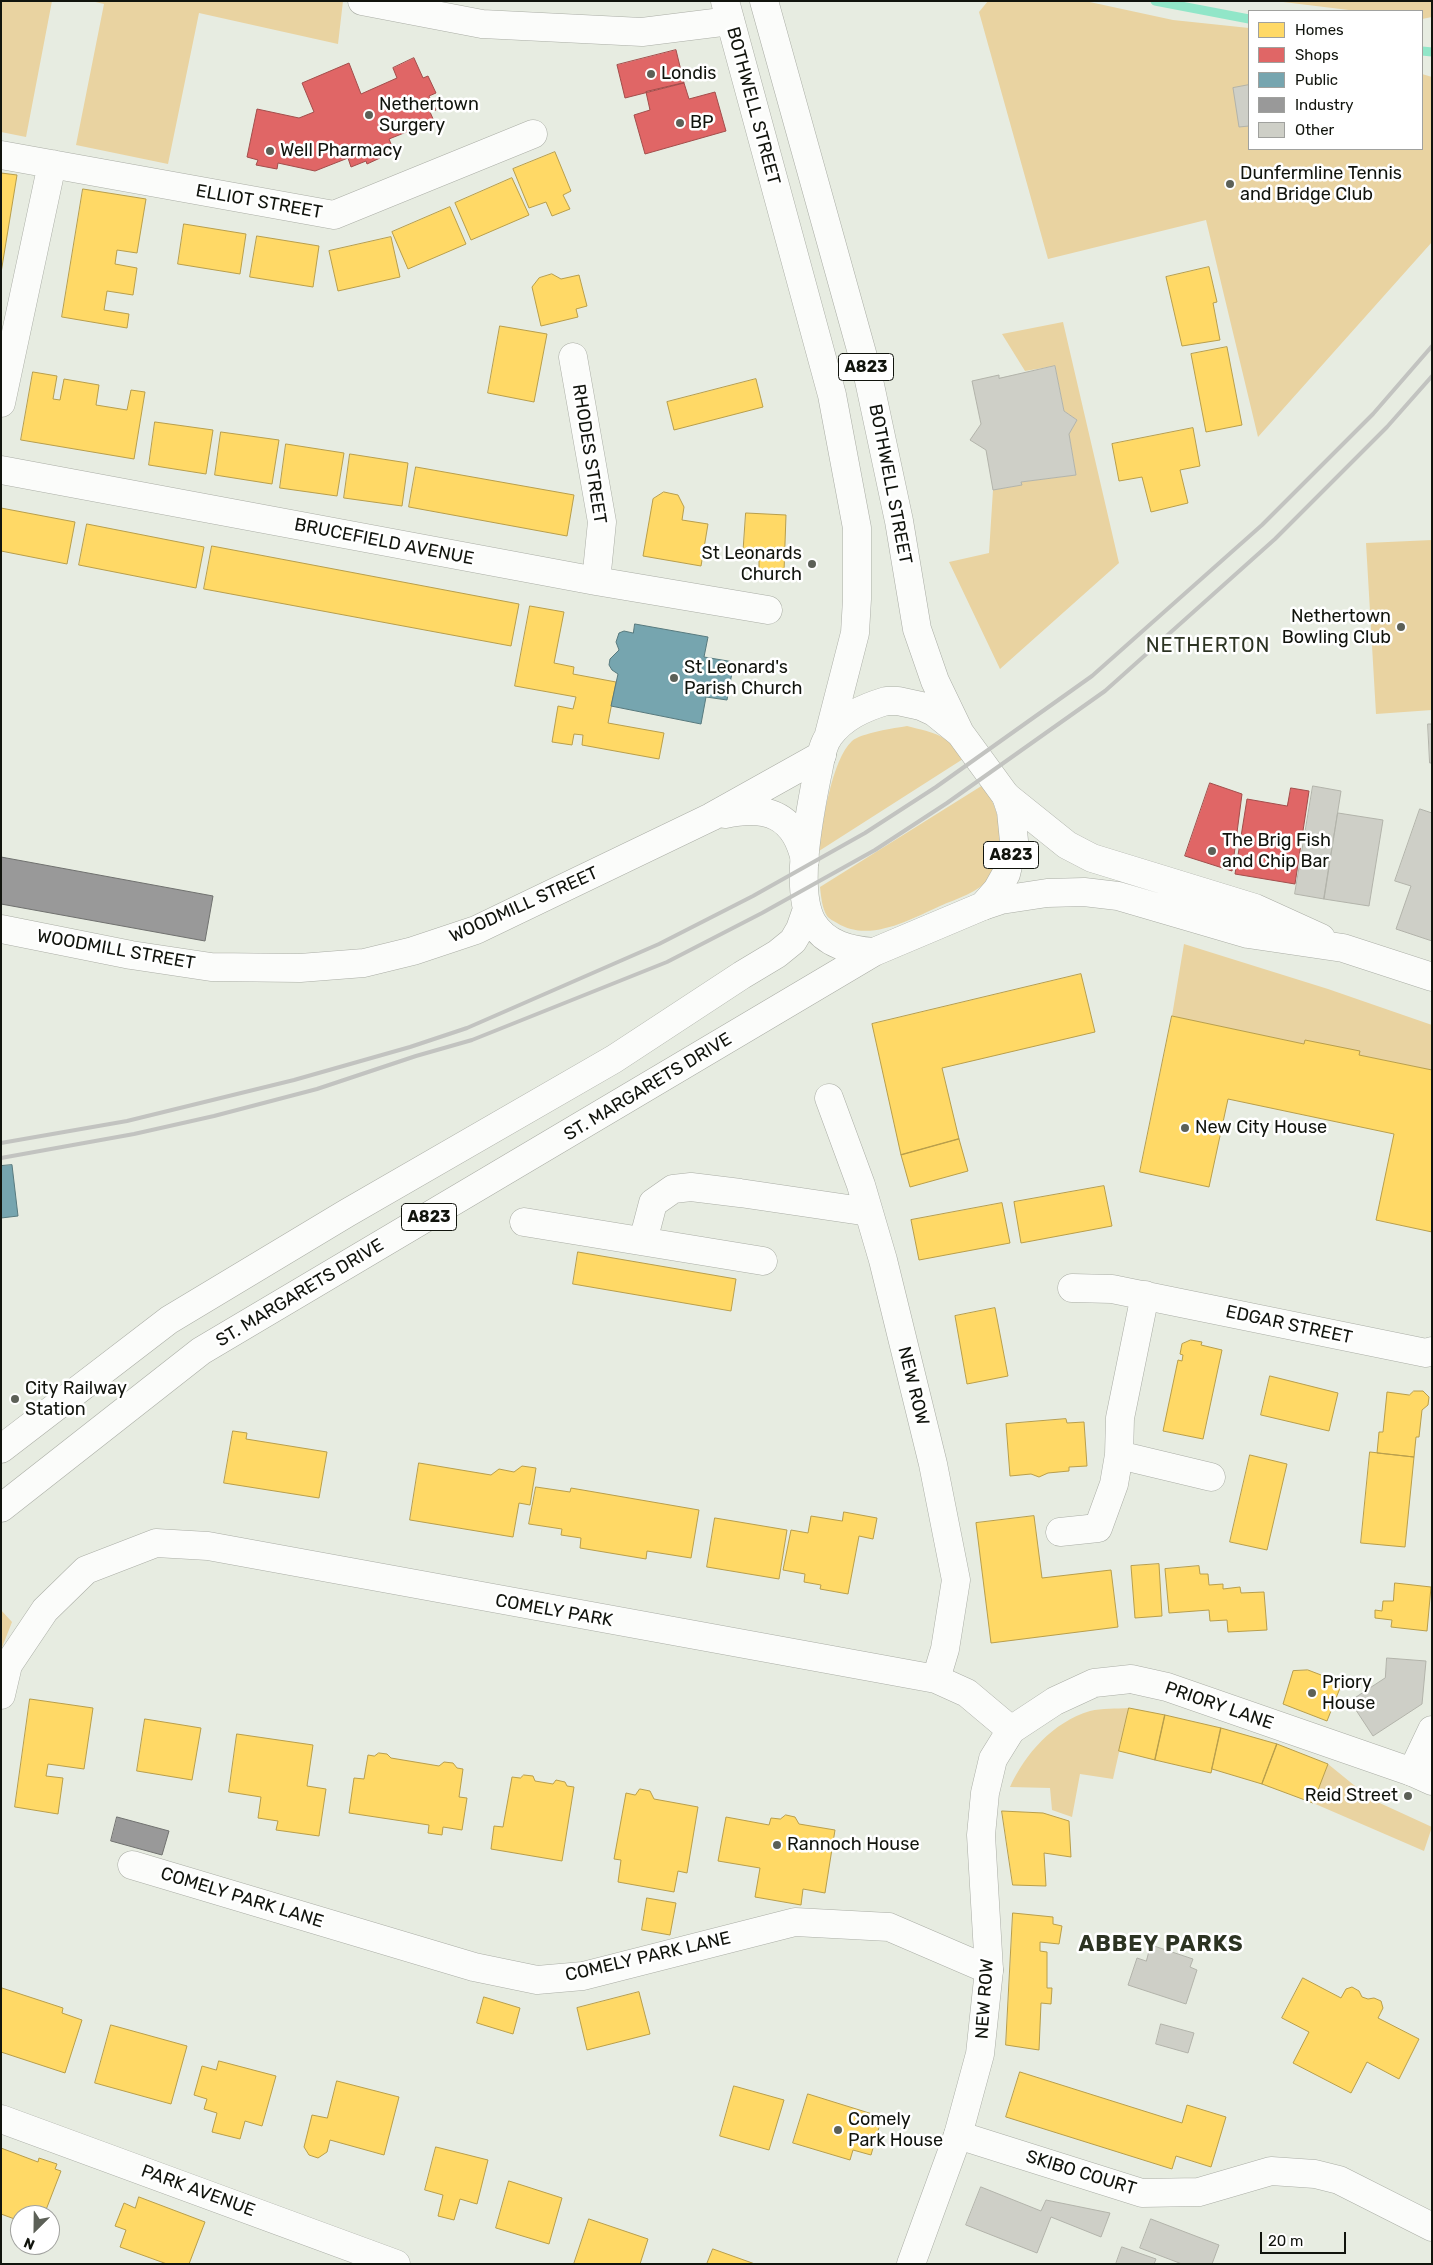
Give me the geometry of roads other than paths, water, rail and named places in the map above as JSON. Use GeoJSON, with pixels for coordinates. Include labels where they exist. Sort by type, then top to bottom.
{"type":"FeatureCollection","features":[{"type":"Feature","properties":{"kind":"street"},"geometry":{"type":"LineString","coordinates":[[362,1],[482,24],[642,32],[728,11]]}},
{"type":"Feature","properties":{"kind":"street","name":"BOTHWELL STREET"},"geometry":{"type":"LineString","coordinates":[[764,1],[867,371],[900,521],[917,629],[935,681],[960,733]]}},
{"type":"Feature","properties":{"kind":"street","name":"BOTHWELL STREET"},"geometry":{"type":"LineString","coordinates":[[728,11],[832,394],[857,528],[855,633],[825,746]]}},
{"type":"Feature","properties":{"kind":"street","name":"ELLIOT STREET"},"geometry":{"type":"LineString","coordinates":[[1,155],[334,215],[533,134]]}},
{"type":"Feature","properties":{"kind":"street"},"geometry":{"type":"LineString","coordinates":[[1,403],[52,164]]}},
{"type":"Feature","properties":{"kind":"street","name":"RHODES STREET"},"geometry":{"type":"LineString","coordinates":[[574,357],[602,522],[596,581]]}},
{"type":"Feature","properties":{"kind":"street","name":"BRUCEFIELD AVENUE"},"geometry":{"type":"LineString","coordinates":[[1,470],[596,581],[768,610]]}},
{"type":"Feature","properties":{"kind":"street","name":"A823"},"geometry":{"type":"LineString","coordinates":[[1,1449],[169,1320],[347,1213],[614,1059],[777,954],[793,941],[800,929],[806,909],[806,860],[809,816],[825,746],[848,717],[858,711],[886,701],[898,701],[921,706],[934,712],[960,733],[1006,796],[1013,825],[1014,841],[1006,874],[997,890],[983,906],[874,952]]}},
{"type":"Feature","properties":{"kind":"street","name":"WOODMILL STREET"},"geometry":{"type":"LineString","coordinates":[[1,929],[131,956],[210,967],[300,968],[364,963],[413,951],[476,930],[711,817],[825,746]]}},
{"type":"Feature","properties":{"kind":"street"},"geometry":{"type":"LineString","coordinates":[[1006,796],[1067,845],[1092,858],[1255,908],[1343,948],[1432,977]]}},
{"type":"Feature","properties":{"kind":"street","name":"WOODMILL STREET"},"geometry":{"type":"LineString","coordinates":[[711,817],[743,810],[758,809],[771,813],[790,826],[803,848],[806,860]]}},
{"type":"Feature","properties":{"kind":"street"},"geometry":{"type":"LineString","coordinates":[[983,906],[1001,900],[1047,893],[1103,894],[1129,899],[1248,934],[1343,948]]}},
{"type":"Feature","properties":{"kind":"street"},"geometry":{"type":"LineString","coordinates":[[806,909],[813,924],[834,943],[856,951],[874,952]]}},
{"type":"Feature","properties":{"kind":"street","name":"ST. MARGARETS DRIVE"},"geometry":{"type":"LineString","coordinates":[[1,1508],[202,1351],[874,952]]}},
{"type":"Feature","properties":{"kind":"street","name":"NEW ROW"},"geometry":{"type":"LineString","coordinates":[[828,1098],[861,1185],[869,1212],[933,1464],[956,1580],[945,1649],[936,1679]]}},
{"type":"Feature","properties":{"kind":"street"},"geometry":{"type":"LineString","coordinates":[[643,1241],[653,1203],[673,1189],[691,1187],[869,1212]]}},
{"type":"Feature","properties":{"kind":"street"},"geometry":{"type":"LineString","coordinates":[[524,1222],[763,1262]]}},
{"type":"Feature","properties":{"kind":"street","name":"EDGAR STREET"},"geometry":{"type":"LineString","coordinates":[[1072,1288],[1112,1289],[1426,1353],[1432,1351]]}},
{"type":"Feature","properties":{"kind":"street"},"geometry":{"type":"LineString","coordinates":[[1060,1532],[1098,1528],[1114,1484],[1119,1455],[1120,1418],[1145,1295]]}},
{"type":"Feature","properties":{"kind":"street"},"geometry":{"type":"LineString","coordinates":[[1119,1455],[1211,1477]]}},
{"type":"Feature","properties":{"kind":"street","name":"COMELY PARK"},"geometry":{"type":"LineString","coordinates":[[1,1695],[8,1665],[45,1610],[86,1570],[156,1543],[208,1546],[936,1679],[967,1693],[1011,1730]]}},
{"type":"Feature","properties":{"kind":"street","name":"PRIORY LANE"},"geometry":{"type":"LineString","coordinates":[[1011,1730],[1055,1701],[1094,1683],[1131,1680],[1167,1687],[1422,1777]]}},
{"type":"Feature","properties":{"kind":"street","name":"NEW ROW"},"geometry":{"type":"LineString","coordinates":[[911,2264],[958,2135],[980,2054],[989,1970],[982,1835],[985,1793],[993,1759],[1011,1730]]}},
{"type":"Feature","properties":{"kind":"street"},"geometry":{"type":"LineString","coordinates":[[1422,1777],[1432,1730]]}},
{"type":"Feature","properties":{"kind":"street","name":"COMELY PARK LANE"},"geometry":{"type":"LineString","coordinates":[[132,1865],[474,1967],[537,1980],[583,1976],[795,1922],[888,1927],[989,1970]]}},
{"type":"Feature","properties":{"kind":"street","name":"PARK AVENUE"},"geometry":{"type":"LineString","coordinates":[[1,2119],[396,2264]]}},
{"type":"Feature","properties":{"kind":"street","name":"SKIBO COURT"},"geometry":{"type":"LineString","coordinates":[[958,2135],[1142,2193],[1199,2192],[1271,2171],[1315,2174],[1339,2180],[1432,2227]]}},
{"type":"Feature","properties":{"kind":"waterway"},"geometry":{"type":"LineString","coordinates":[[1155,1],[1248,19]]}},
{"type":"Feature","properties":{"kind":"waterway"},"geometry":{"type":"LineString","coordinates":[[1423,51],[1432,52]]}},
{"type":"Feature","properties":{"kind":"railway"},"geometry":{"type":"LineString","coordinates":[[1,1143],[127,1121],[294,1080],[410,1047],[467,1028],[659,944],[753,896],[865,833],[936,787],[1092,676],[1262,525],[1373,414],[1432,346]]}},
{"type":"Feature","properties":{"kind":"railway"},"geometry":{"type":"LineString","coordinates":[[1,1158],[134,1134],[214,1116],[317,1089],[416,1056],[472,1040],[667,962],[762,913],[875,850],[947,803],[1105,691],[1275,539],[1387,427],[1432,376]]}},
{"type":"Feature","properties":{"kind":"place","name":"Londis"},"geometry":{"type":"Point","coordinates":[651,74]}},
{"type":"Feature","properties":{"kind":"place","name":"Nethertown Surgery"},"geometry":{"type":"Point","coordinates":[369,115]}},
{"type":"Feature","properties":{"kind":"place","name":"BP"},"geometry":{"type":"Point","coordinates":[680,123]}},
{"type":"Feature","properties":{"kind":"place","name":"Well Pharmacy"},"geometry":{"type":"Point","coordinates":[270,151]}},
{"type":"Feature","properties":{"kind":"place","name":"Dunfermline Tennis and Bridge Club"},"geometry":{"type":"Point","coordinates":[1230,184]}},
{"type":"Feature","properties":{"kind":"place","name":"St Leonards Church"},"geometry":{"type":"Point","coordinates":[812,564]}},
{"type":"Feature","properties":{"kind":"place","name":"Nethertown Bowling Club"},"geometry":{"type":"Point","coordinates":[1401,627]}},
{"type":"Feature","properties":{"kind":"place","name":"St Leonard's Parish Church"},"geometry":{"type":"Point","coordinates":[674,678]}},
{"type":"Feature","properties":{"kind":"place","name":"The Brig Fish and Chip Bar"},"geometry":{"type":"Point","coordinates":[1212,851]}},
{"type":"Feature","properties":{"kind":"place","name":"New City House"},"geometry":{"type":"Point","coordinates":[1185,1128]}},
{"type":"Feature","properties":{"kind":"place","name":"City Railway Station"},"geometry":{"type":"Point","coordinates":[15,1399]}},
{"type":"Feature","properties":{"kind":"place","name":"Priory House"},"geometry":{"type":"Point","coordinates":[1312,1693]}},
{"type":"Feature","properties":{"kind":"place","name":"Reid Street"},"geometry":{"type":"Point","coordinates":[1408,1796]}},
{"type":"Feature","properties":{"kind":"place","name":"Rannoch House"},"geometry":{"type":"Point","coordinates":[777,1845]}},
{"type":"Feature","properties":{"kind":"place","name":"Comely Park House"},"geometry":{"type":"Point","coordinates":[838,2130]}},
{"type":"Feature","properties":{"kind":"district","name":"NETHERTON"},"geometry":{"type":"Point","coordinates":[1208,646]}},
{"type":"Feature","properties":{"kind":"district","name":"ABBEY PARKS"},"geometry":{"type":"Point","coordinates":[1161,1945]}}]}
